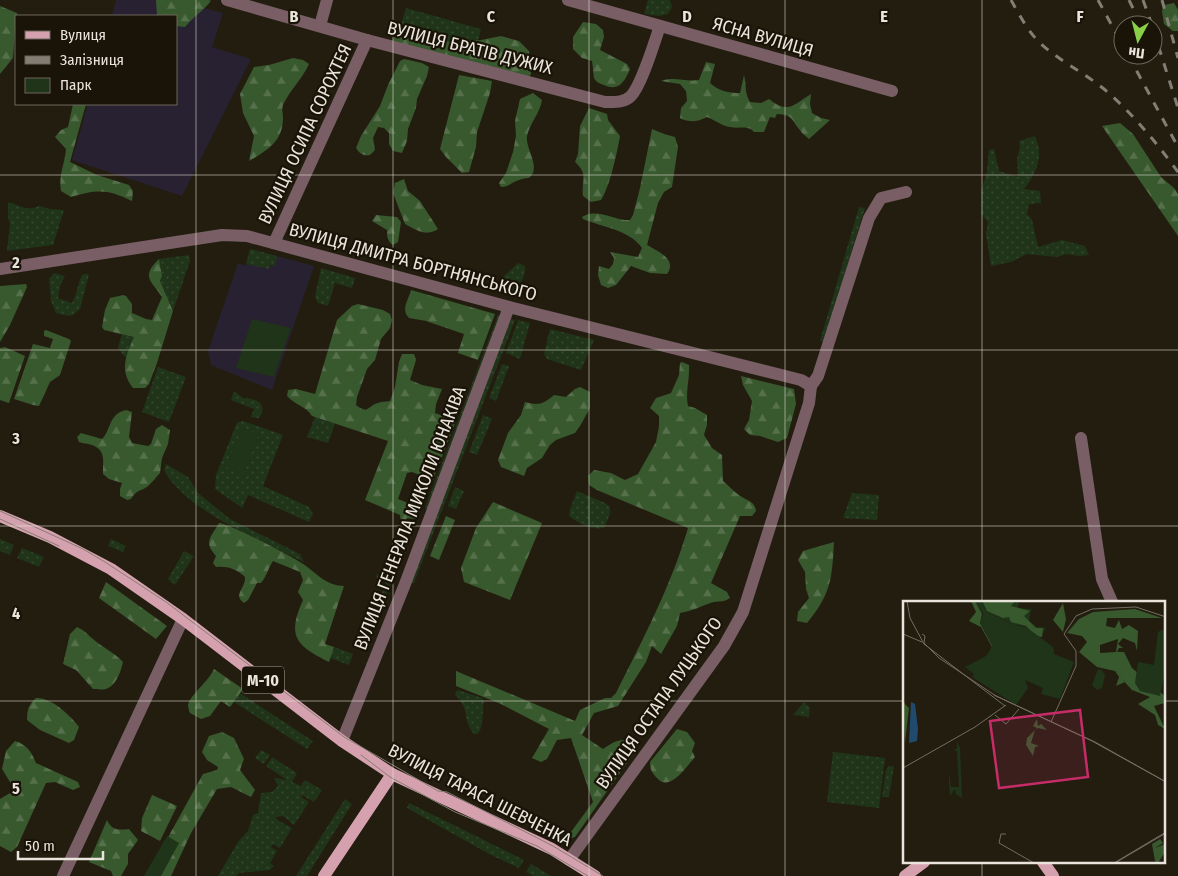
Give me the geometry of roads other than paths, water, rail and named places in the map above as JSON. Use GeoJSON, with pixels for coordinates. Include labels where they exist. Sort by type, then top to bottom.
{"type":"FeatureCollection","features":[{"type":"Feature","properties":{"kind":"main road","name":"ВУЛИЦЯ ТАРАСА ШЕВЧЕНКА"},"geometry":{"type":"LineString","coordinates":[[0,516],[50,537],[111,569],[183,619],[342,741],[392,774],[546,846],[595,876]]}},
{"type":"Feature","properties":{"kind":"main road"},"geometry":{"type":"LineString","coordinates":[[324,876],[392,774]]}},
{"type":"Feature","properties":{"kind":"main road"},"geometry":{"type":"LineString","coordinates":[[905,876],[921,864]]}},
{"type":"Feature","properties":{"kind":"main road"},"geometry":{"type":"LineString","coordinates":[[1044,864],[1053,876]]}},
{"type":"Feature","properties":{"kind":"street","name":"ВУЛИЦЯ БРАТІВ ДУЖИХ"},"geometry":{"type":"LineString","coordinates":[[227,0],[367,40],[601,101],[619,102],[631,96],[642,76],[660,26]]}},
{"type":"Feature","properties":{"kind":"street"},"geometry":{"type":"LineString","coordinates":[[320,26],[327,0]]}},
{"type":"Feature","properties":{"kind":"street","name":"ЯСНА ВУЛИЦЯ"},"geometry":{"type":"LineString","coordinates":[[568,0],[892,91]]}},
{"type":"Feature","properties":{"kind":"street","name":"ВУЛИЦЯ ОСИПА СОРОХТЕЯ"},"geometry":{"type":"LineString","coordinates":[[274,243],[367,40]]}},
{"type":"Feature","properties":{"kind":"street"},"geometry":{"type":"LineString","coordinates":[[810,386],[818,376],[869,218],[881,198],[906,192]]}},
{"type":"Feature","properties":{"kind":"street","name":"ВУЛИЦЯ ДМИТРА БОРТНЯНСЬКОГО"},"geometry":{"type":"LineString","coordinates":[[0,268],[222,235],[247,236],[509,307],[800,380],[810,386]]}},
{"type":"Feature","properties":{"kind":"street","name":"ВУЛИЦЯ ГЕНЕРАЛА МИКОЛИ ЮНАКІВА"},"geometry":{"type":"LineString","coordinates":[[342,741],[405,584],[509,307]]}},
{"type":"Feature","properties":{"kind":"street","name":"ВУЛИЦЯ ОСТАПА ЛУЦЬКОГО"},"geometry":{"type":"LineString","coordinates":[[569,860],[724,646],[743,612],[809,404],[810,386]]}},
{"type":"Feature","properties":{"kind":"street"},"geometry":{"type":"LineString","coordinates":[[1081,438],[1102,579],[1112,601]]}},
{"type":"Feature","properties":{"kind":"street"},"geometry":{"type":"LineString","coordinates":[[63,876],[183,619]]}},
{"type":"Feature","properties":{"kind":"tram line"},"geometry":{"type":"LineString","coordinates":[[0,511],[83,549],[166,602],[344,737],[438,791],[447,792],[553,846],[603,876]]}},
{"type":"Feature","properties":{"kind":"tram line"},"geometry":{"type":"LineString","coordinates":[[0,519],[59,546]]}},
{"type":"Feature","properties":{"kind":"tram line"},"geometry":{"type":"LineString","coordinates":[[361,755],[390,777],[455,812],[537,846],[588,876]]}},
{"type":"Feature","properties":{"kind":"railway"},"geometry":{"type":"LineString","coordinates":[[1011,0],[1027,27],[1039,42],[1114,98],[1143,128],[1178,172]]}},
{"type":"Feature","properties":{"kind":"railway"},"geometry":{"type":"LineString","coordinates":[[1098,0],[1113,28]]}},
{"type":"Feature","properties":{"kind":"railway"},"geometry":{"type":"LineString","coordinates":[[1129,0],[1136,15]]}},
{"type":"Feature","properties":{"kind":"railway"},"geometry":{"type":"LineString","coordinates":[[1143,0],[1148,15]]}},
{"type":"Feature","properties":{"kind":"railway"},"geometry":{"type":"LineString","coordinates":[[1162,0],[1178,58]]}},
{"type":"Feature","properties":{"kind":"railway"},"geometry":{"type":"LineString","coordinates":[[1163,61],[1178,108]]}},
{"type":"Feature","properties":{"kind":"railway"},"geometry":{"type":"LineString","coordinates":[[1133,65],[1178,147]]}}]}
